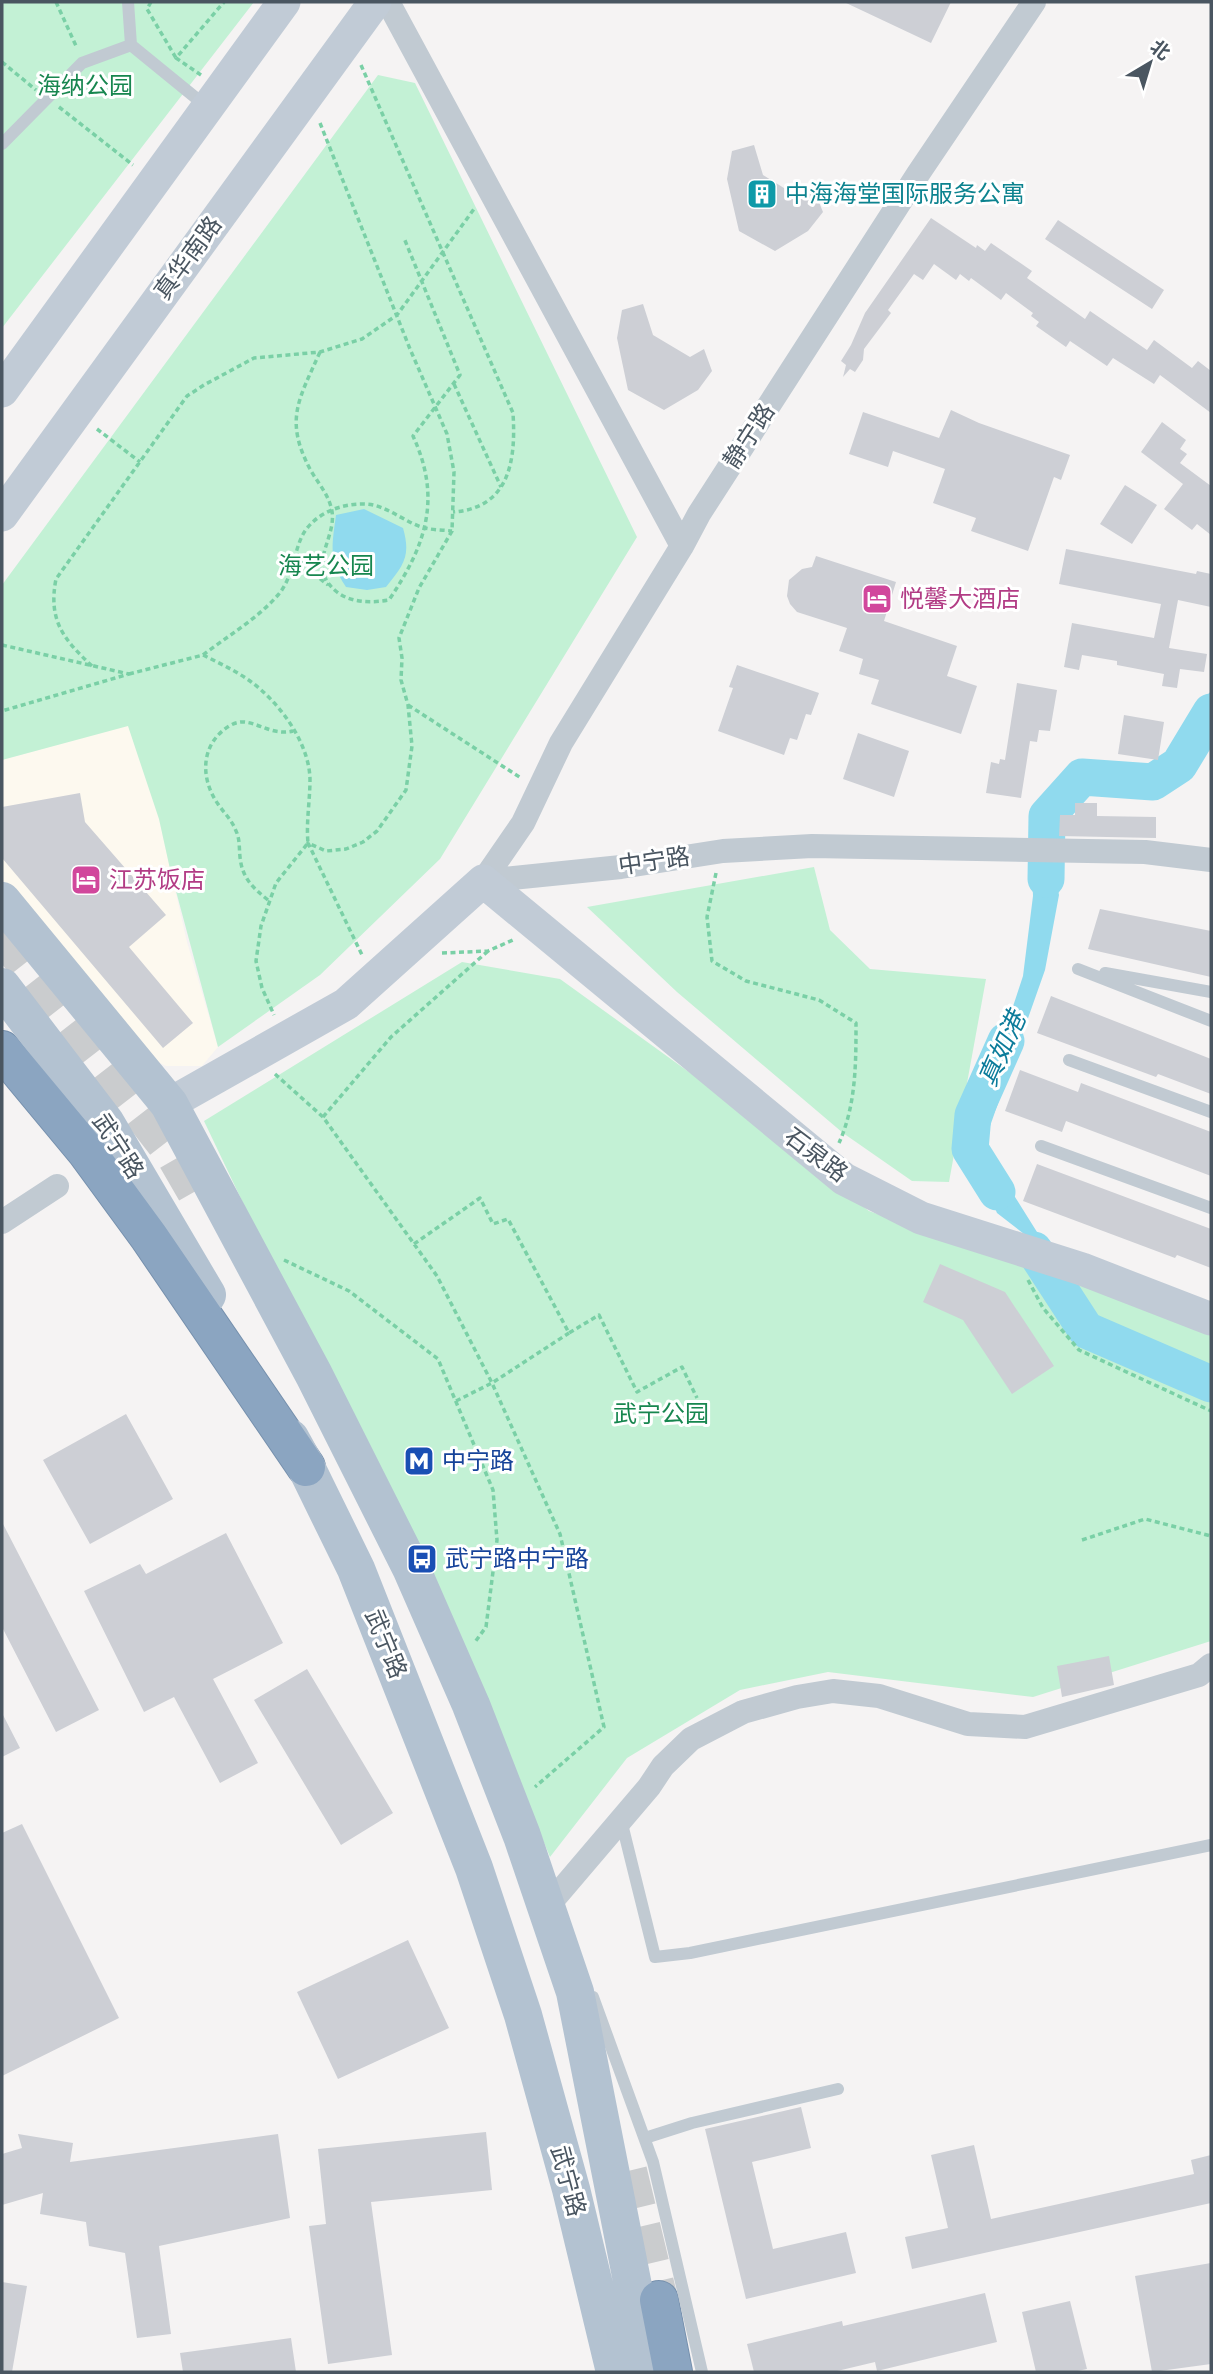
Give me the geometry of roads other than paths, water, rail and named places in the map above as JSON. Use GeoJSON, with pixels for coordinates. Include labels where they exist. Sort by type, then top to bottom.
{"type":"FeatureCollection","features":[{"type":"Feature","properties":{"kind":"highway"},"geometry":{"type":"LineString","coordinates":[[2,1050],[110,1183],[306,1467]]}},
{"type":"Feature","properties":{"kind":"highway"},"geometry":{"type":"LineString","coordinates":[[659,2300],[673,2372]]}},
{"type":"Feature","properties":{"kind":"main road"},"geometry":{"type":"LineString","coordinates":[[2,901],[169,1104],[314,1375],[405,1556],[455,1669],[511,1807],[575,1992],[650,2372]]}},
{"type":"Feature","properties":{"kind":"main road","name":"武宁路"},"geometry":{"type":"LineString","coordinates":[[2,987],[105,1122],[306,1467],[356,1569],[478,1881],[523,2015],[574,2202],[615,2372]]}},
{"type":"Feature","properties":{"kind":"street"},"geometry":{"type":"LineString","coordinates":[[2,391],[284,2]]}},
{"type":"Feature","properties":{"kind":"street","name":"真华南路"},"geometry":{"type":"LineString","coordinates":[[2,515],[375,2]]}},
{"type":"Feature","properties":{"kind":"street"},"geometry":{"type":"LineString","coordinates":[[388,2],[682,546]]}},
{"type":"Feature","properties":{"kind":"street","name":"静宁路"},"geometry":{"type":"LineString","coordinates":[[483,881],[523,823],[561,743],[699,514],[918,174],[1034,2]]}},
{"type":"Feature","properties":{"kind":"street","name":"中宁路"},"geometry":{"type":"LineString","coordinates":[[483,881],[621,867],[723,851],[812,846],[1146,852],[1211,860]]}},
{"type":"Feature","properties":{"kind":"street"},"geometry":{"type":"LineString","coordinates":[[169,1104],[346,1004],[483,881]]}},
{"type":"Feature","properties":{"kind":"street","name":"石泉路"},"geometry":{"type":"LineString","coordinates":[[483,881],[844,1179],[921,1218],[1082,1269],[1211,1319]]}},
{"type":"Feature","properties":{"kind":"street"},"geometry":{"type":"LineString","coordinates":[[2,1222],[57,1186]]}},
{"type":"Feature","properties":{"kind":"street"},"geometry":{"type":"LineString","coordinates":[[546,1908],[649,1787],[663,1766],[691,1739],[743,1712],[797,1697],[833,1691],[879,1696],[968,1724],[1025,1727],[1199,1675],[1211,1665]]}},
{"type":"Feature","properties":{"kind":"lane"},"geometry":{"type":"LineString","coordinates":[[128,2],[131,45]]}},
{"type":"Feature","properties":{"kind":"lane"},"geometry":{"type":"LineString","coordinates":[[131,45],[214,98]]}},
{"type":"Feature","properties":{"kind":"lane"},"geometry":{"type":"LineString","coordinates":[[2,144],[82,62],[131,45]]}},
{"type":"Feature","properties":{"kind":"lane"},"geometry":{"type":"LineString","coordinates":[[1211,992],[1077,968],[1211,1021]]}},
{"type":"Feature","properties":{"kind":"lane"},"geometry":{"type":"LineString","coordinates":[[1069,1060],[1211,1112]]}},
{"type":"Feature","properties":{"kind":"lane"},"geometry":{"type":"LineString","coordinates":[[1041,1146],[1211,1208]]}},
{"type":"Feature","properties":{"kind":"lane"},"geometry":{"type":"LineString","coordinates":[[621,1819],[655,1957],[690,1953],[1211,1846]]}},
{"type":"Feature","properties":{"kind":"lane"},"geometry":{"type":"LineString","coordinates":[[546,1908],[578,1964]]}},
{"type":"Feature","properties":{"kind":"lane"},"geometry":{"type":"LineString","coordinates":[[589,1987],[653,2162],[702,2372]]}},
{"type":"Feature","properties":{"kind":"lane"},"geometry":{"type":"LineString","coordinates":[[645,2138],[692,2123],[838,2089]]}},
{"type":"Feature","properties":{"kind":"water"},"geometry":{"type":"Polygon","coordinates":[[[364,509],[403,528],[406,546],[404,560],[386,587],[367,590],[346,587],[336,569],[333,552],[336,515],[364,509]]]}},
{"type":"Feature","properties":{"kind":"water"},"geometry":{"type":"Polygon","coordinates":[[[1211,691],[1211,712],[1179,765],[1156,791],[1082,777],[1047,816],[1059,895],[1045,970],[983,1146],[1042,1240],[1024,1234],[997,1213],[970,1149],[979,1100],[989,1079],[1023,976],[1033,896],[1030,817],[1073,768],[1105,764],[1153,769],[1178,742],[1211,691]]]}},
{"type":"Feature","properties":{"kind":"water"},"geometry":{"type":"Polygon","coordinates":[[[1030,1271],[1050,1275],[1086,1330],[1211,1371],[1211,1399],[1082,1334],[1030,1271]]]}},
{"type":"Feature","properties":{"kind":"waterway","name":"真如港"},"geometry":{"type":"LineString","coordinates":[[1046,879],[1047,816],[1082,777],[1153,782],[1179,765],[1211,712]]}},
{"type":"Feature","properties":{"kind":"waterway","name":"真如港"},"geometry":{"type":"LineString","coordinates":[[997,1192],[970,1149],[973,1115],[1006,1041]]}},
{"type":"Feature","properties":{"kind":"waterway","name":"真如港"},"geometry":{"type":"LineString","coordinates":[[1034,1250],[1086,1330],[1211,1384]]}},
{"type":"Feature","properties":{"kind":"tunnel"},"geometry":{"type":"LineString","coordinates":[[2,933],[176,1157],[199,1197]]}},
{"type":"Feature","properties":{"kind":"tunnel"},"geometry":{"type":"LineString","coordinates":[[628,2171],[659,2300]]}},
{"type":"Feature","properties":{"kind":"place","name":"中海海堂国际服务公寓"},"geometry":{"type":"Point","coordinates":[762,194]}},
{"type":"Feature","properties":{"kind":"place","name":"悦馨大酒店"},"geometry":{"type":"Point","coordinates":[877,599]}},
{"type":"Feature","properties":{"kind":"place","name":"江苏饭店"},"geometry":{"type":"Point","coordinates":[86,880]}},
{"type":"Feature","properties":{"kind":"place","name":"中宁路"},"geometry":{"type":"Point","coordinates":[419,1461]}},
{"type":"Feature","properties":{"kind":"place","name":"武宁路中宁路"},"geometry":{"type":"Point","coordinates":[422,1559]}},
{"type":"Feature","properties":{"kind":"park label","name":"海纳公园"},"geometry":{"type":"Point","coordinates":[85,86]}},
{"type":"Feature","properties":{"kind":"park label","name":"海艺公园"},"geometry":{"type":"Point","coordinates":[326,566]}},
{"type":"Feature","properties":{"kind":"park label","name":"武宁公园"},"geometry":{"type":"Point","coordinates":[661,1414]}}]}
